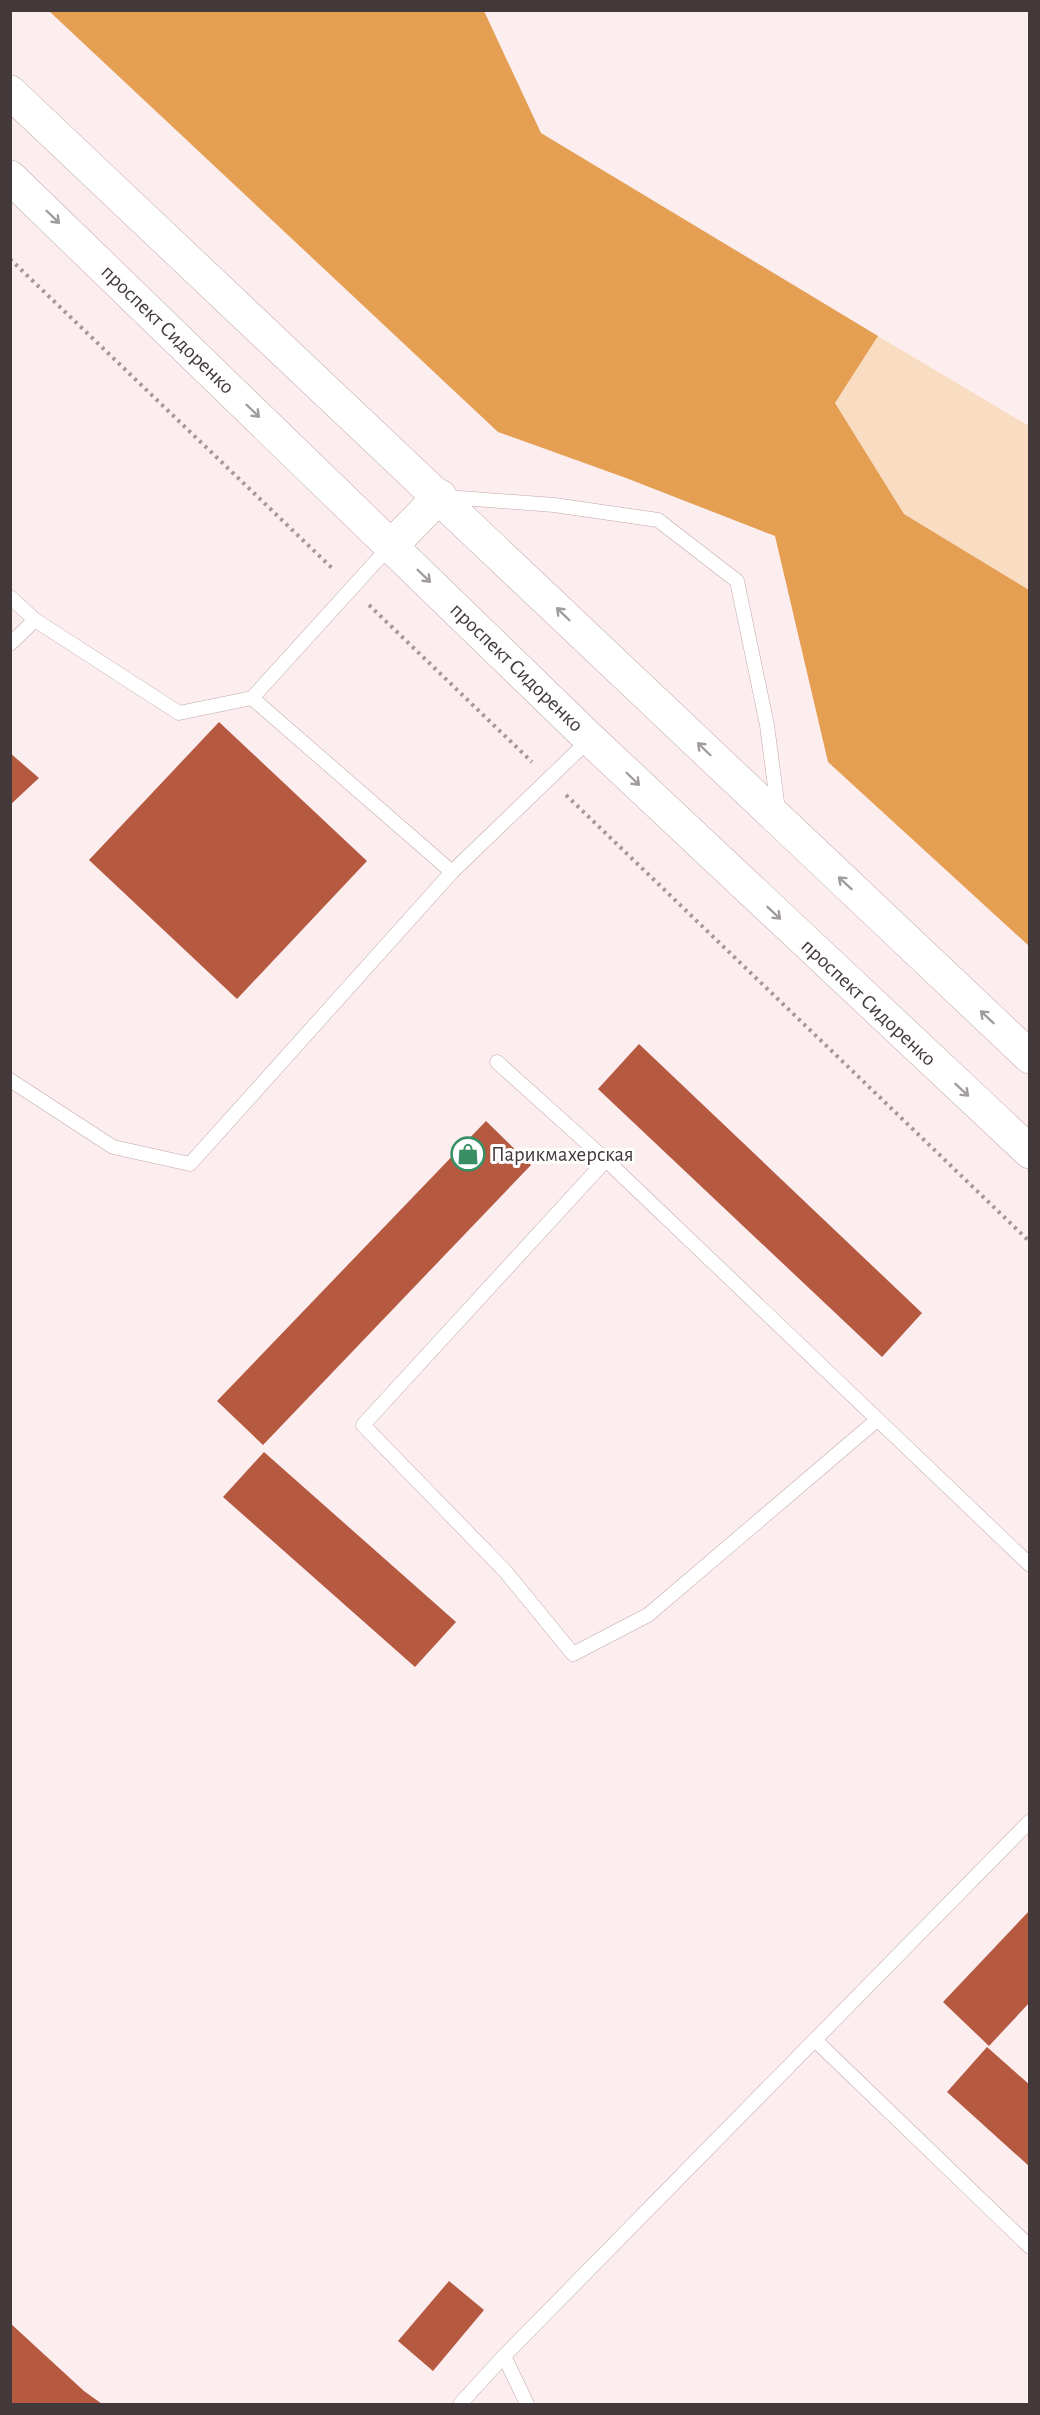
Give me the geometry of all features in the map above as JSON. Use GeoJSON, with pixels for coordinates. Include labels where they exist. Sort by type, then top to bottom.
{"type":"FeatureCollection","features":[{"type":"Feature","properties":{"kind":"main road"},"geometry":{"type":"LineString","coordinates":[[10,92],[440,496],[1029,1057]]}},
{"type":"Feature","properties":{"kind":"main road","name":"проспект Сидоренко"},"geometry":{"type":"LineString","coordinates":[[10,177],[590,739],[1029,1152]]}},
{"type":"Feature","properties":{"kind":"main road"},"geometry":{"type":"LineString","coordinates":[[392,545],[440,496]]}},
{"type":"Feature","properties":{"kind":"lane"},"geometry":{"type":"LineString","coordinates":[[440,496],[554,505],[658,520],[736,581],[767,725],[779,821]]}},
{"type":"Feature","properties":{"kind":"lane"},"geometry":{"type":"LineString","coordinates":[[10,597],[34,620],[179,713],[252,698],[392,545]]}},
{"type":"Feature","properties":{"kind":"lane"},"geometry":{"type":"LineString","coordinates":[[10,644],[34,620]]}},
{"type":"Feature","properties":{"kind":"lane"},"geometry":{"type":"LineString","coordinates":[[252,698],[452,872]]}},
{"type":"Feature","properties":{"kind":"lane"},"geometry":{"type":"LineString","coordinates":[[10,1080],[113,1147],[190,1164],[452,872],[590,739]]}},
{"type":"Feature","properties":{"kind":"lane"},"geometry":{"type":"LineString","coordinates":[[497,1062],[606,1160],[1029,1565]]}},
{"type":"Feature","properties":{"kind":"lane"},"geometry":{"type":"LineString","coordinates":[[606,1160],[363,1425],[505,1571],[573,1654],[648,1615],[877,1420]]}},
{"type":"Feature","properties":{"kind":"lane"},"geometry":{"type":"LineString","coordinates":[[460,2404],[504,2356],[1029,1821]]}},
{"type":"Feature","properties":{"kind":"lane"},"geometry":{"type":"LineString","coordinates":[[815,2040],[1029,2247]]}},
{"type":"Feature","properties":{"kind":"lane"},"geometry":{"type":"LineString","coordinates":[[504,2356],[527,2404]]}},
{"type":"Feature","properties":{"kind":"path"},"geometry":{"type":"LineString","coordinates":[[10,259],[1029,1242]]}},
{"type":"Feature","properties":{"kind":"shaded area"},"geometry":{"type":"Polygon","coordinates":[[[49,11],[484,11],[541,133],[878,336],[835,403],[904,514],[1029,590],[1029,946],[828,762],[775,536],[626,478],[498,432],[49,11]]]}},
{"type":"Feature","properties":{"kind":"shaded area"},"geometry":{"type":"Polygon","coordinates":[[[878,336],[1029,426],[1029,590],[904,514],[835,403],[878,336]]]}},
{"type":"Feature","properties":{"kind":"building"},"geometry":{"type":"Polygon","coordinates":[[[219,722],[367,861],[237,999],[89,860],[219,722]]]}},
{"type":"Feature","properties":{"kind":"building"},"geometry":{"type":"Polygon","coordinates":[[[10,753],[39,778],[10,805],[10,753]]]}},
{"type":"Feature","properties":{"kind":"building"},"geometry":{"type":"Polygon","coordinates":[[[639,1044],[922,1313],[882,1357],[598,1089],[639,1044]]]}},
{"type":"Feature","properties":{"kind":"building"},"geometry":{"type":"Polygon","coordinates":[[[486,1121],[531,1165],[263,1445],[217,1401],[486,1121]]]}},
{"type":"Feature","properties":{"kind":"building"},"geometry":{"type":"Polygon","coordinates":[[[264,1452],[456,1622],[415,1667],[223,1497],[264,1452]]]}},
{"type":"Feature","properties":{"kind":"building"},"geometry":{"type":"Polygon","coordinates":[[[1030,1910],[1030,2002],[989,2046],[943,2002],[1030,1910]]]}},
{"type":"Feature","properties":{"kind":"building"},"geometry":{"type":"Polygon","coordinates":[[[987,2047],[1030,2085],[1030,2167],[947,2092],[987,2047]]]}},
{"type":"Feature","properties":{"kind":"building"},"geometry":{"type":"Polygon","coordinates":[[[449,2281],[484,2310],[433,2371],[398,2341],[449,2281]]]}},
{"type":"Feature","properties":{"kind":"building"},"geometry":{"type":"Polygon","coordinates":[[[10,2323],[84,2391],[102,2404],[10,2404],[10,2323]]]}},
{"type":"Feature","properties":{"kind":"place","name":"Парикмахерская"},"geometry":{"type":"Point","coordinates":[468,1154]}}]}
